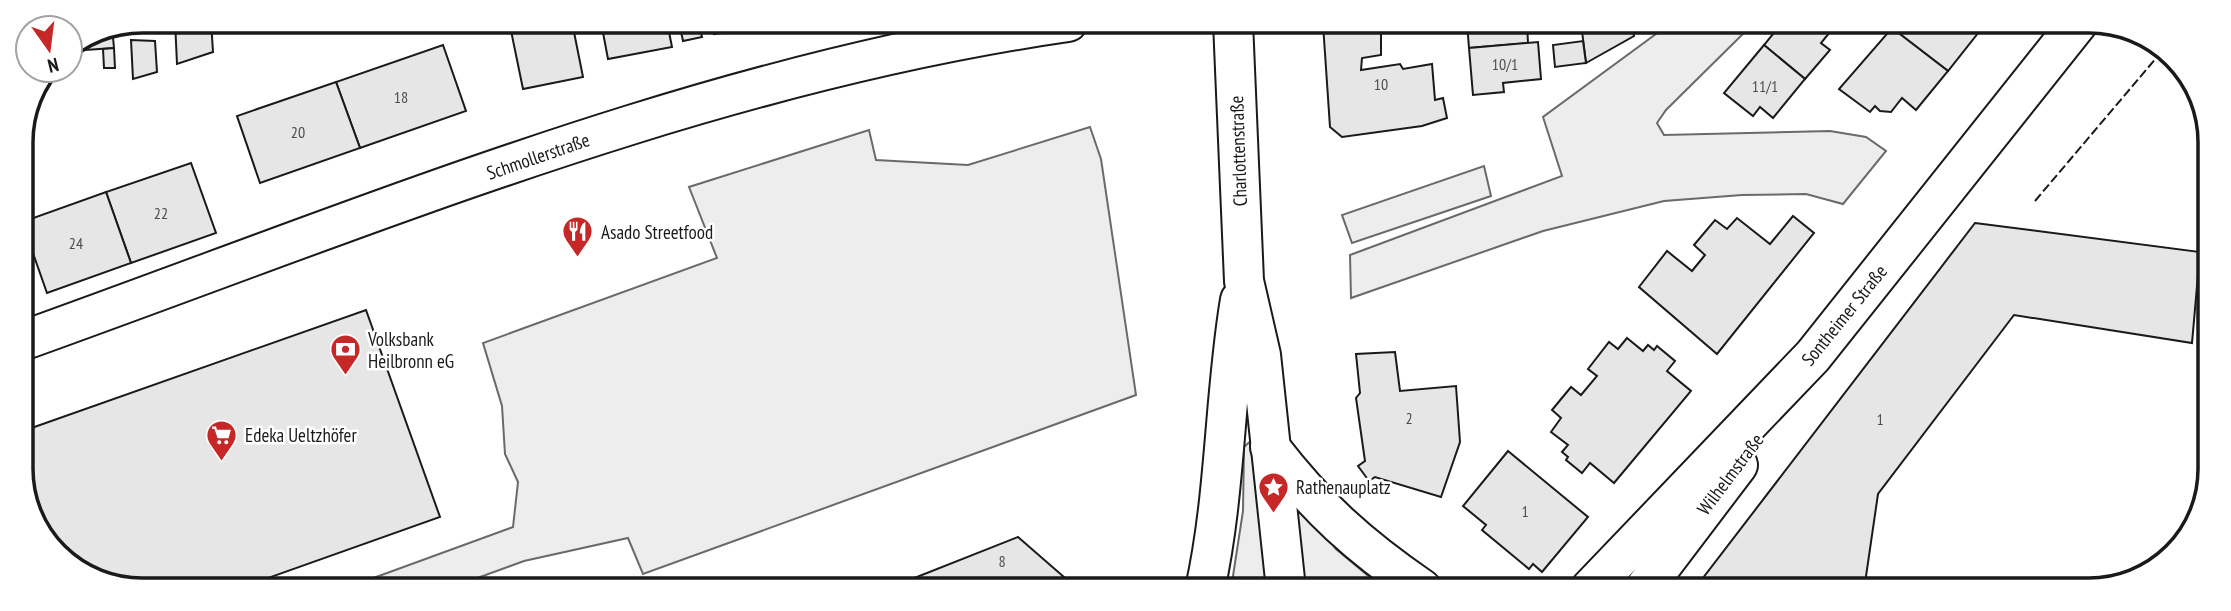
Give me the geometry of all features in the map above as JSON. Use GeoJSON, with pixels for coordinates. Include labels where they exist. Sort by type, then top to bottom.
{"type":"FeatureCollection","features":[{"type":"Feature","properties":{"kind":"main road","name":"Schmollerstraße"},"geometry":{"type":"LineString","coordinates":[[33,337],[513,164],[696,104],[931,45],[1002,33]]}},
{"type":"Feature","properties":{"kind":"main road","name":"Charlottenstraße"},"geometry":{"type":"LineString","coordinates":[[1233,33],[1244,281],[1261,355],[1285,578]]}},
{"type":"Feature","properties":{"kind":"main road","name":"Sontheimer Straße"},"geometry":{"type":"LineString","coordinates":[[1601,578],[1813,356],[2070,33]]}},
{"type":"Feature","properties":{"kind":"main road","name":"Charlottenstraße"},"geometry":{"type":"LineString","coordinates":[[1207,578],[1221,477],[1230,361],[1244,281]]}},
{"type":"Feature","properties":{"kind":"main road","name":"Wilhelmstraße"},"geometry":{"type":"LineString","coordinates":[[1652,578],[1772,419],[1813,356]]}},
{"type":"Feature","properties":{"kind":"main road"},"geometry":{"type":"LineString","coordinates":[[1270,447],[1325,513],[1369,553],[1406,578]]}},
{"type":"Feature","properties":{"kind":"shaded area"},"geometry":{"type":"Polygon","coordinates":[[[1657,33],[1744,33],[1666,110],[1657,123],[1664,135],[1830,131],[1866,137],[1886,151],[1843,204],[1806,194],[1742,195],[1664,201],[1543,231],[1351,298],[1350,255],[1562,176],[1543,117],[1657,33]]]}},
{"type":"Feature","properties":{"kind":"shaded area"},"geometry":{"type":"Polygon","coordinates":[[[1090,127],[1101,159],[1136,395],[643,574],[628,538],[524,561],[477,578],[373,578],[513,527],[518,482],[505,454],[502,406],[483,343],[717,258],[689,187],[869,130],[876,160],[968,165],[1090,127]]]}},
{"type":"Feature","properties":{"kind":"shaded area"},"geometry":{"type":"Polygon","coordinates":[[[1484,166],[1491,196],[1352,243],[1342,215],[1484,166]]]}},
{"type":"Feature","properties":{"kind":"shaded area","name":"Rathenauplatz"},"geometry":{"type":"Polygon","coordinates":[[[1254,438],[1336,549],[1371,578],[1233,578],[1243,511],[1244,447],[1254,438]]]}},
{"type":"Feature","properties":{"kind":"building"},"geometry":{"type":"Polygon","coordinates":[[[176,33],[212,33],[213,52],[177,64],[176,33]]]}},
{"type":"Feature","properties":{"kind":"building"},"geometry":{"type":"Polygon","coordinates":[[[511,33],[574,33],[583,77],[523,89],[511,33]]]}},
{"type":"Feature","properties":{"kind":"building"},"geometry":{"type":"Polygon","coordinates":[[[603,33],[669,33],[672,47],[608,59],[603,33]]]}},
{"type":"Feature","properties":{"kind":"building"},"geometry":{"type":"Polygon","coordinates":[[[681,33],[701,33],[702,37],[683,41],[681,33]]]}},
{"type":"Feature","properties":{"kind":"building"},"geometry":{"type":"Polygon","coordinates":[[[1324,33],[1381,33],[1381,55],[1362,58],[1361,70],[1400,64],[1403,69],[1432,64],[1435,100],[1443,98],[1447,118],[1422,126],[1342,137],[1330,127],[1324,33]]]}},
{"type":"Feature","properties":{"kind":"building"},"geometry":{"type":"Polygon","coordinates":[[[1468,33],[1528,33],[1528,43],[1469,48],[1468,33]]]}},
{"type":"Feature","properties":{"kind":"building"},"geometry":{"type":"Polygon","coordinates":[[[1582,33],[1634,33],[1634,36],[1586,63],[1582,33]]]}},
{"type":"Feature","properties":{"kind":"building"},"geometry":{"type":"Polygon","coordinates":[[[1774,33],[1829,33],[1821,43],[1830,50],[1805,79],[1764,45],[1774,33]]]}},
{"type":"Feature","properties":{"kind":"building"},"geometry":{"type":"Polygon","coordinates":[[[1888,33],[1899,33],[1948,71],[1916,110],[1902,98],[1891,112],[1880,111],[1875,106],[1870,112],[1839,89],[1888,33]]]}},
{"type":"Feature","properties":{"kind":"building"},"geometry":{"type":"Polygon","coordinates":[[[1899,33],[1978,33],[1948,71],[1899,33]]]}},
{"type":"Feature","properties":{"kind":"building"},"geometry":{"type":"Polygon","coordinates":[[[113,38],[114,48],[86,50],[100,42],[113,38]]]}},
{"type":"Feature","properties":{"kind":"building"},"geometry":{"type":"Polygon","coordinates":[[[131,40],[155,41],[157,72],[133,79],[131,40]]]}},
{"type":"Feature","properties":{"kind":"building"},"geometry":{"type":"Polygon","coordinates":[[[1583,41],[1586,63],[1555,67],[1553,45],[1583,41]]]}},
{"type":"Feature","properties":{"kind":"building"},"geometry":{"type":"Polygon","coordinates":[[[1538,42],[1541,79],[1503,83],[1504,92],[1473,95],[1469,48],[1538,42]]]}},
{"type":"Feature","properties":{"kind":"building"},"geometry":{"type":"Polygon","coordinates":[[[443,45],[466,111],[360,148],[336,82],[443,45]]]}},
{"type":"Feature","properties":{"kind":"building"},"geometry":{"type":"Polygon","coordinates":[[[1764,45],[1805,79],[1773,118],[1760,107],[1753,116],[1724,93],[1764,45]]]}},
{"type":"Feature","properties":{"kind":"building"},"geometry":{"type":"Polygon","coordinates":[[[114,48],[115,68],[104,68],[103,49],[114,48]]]}},
{"type":"Feature","properties":{"kind":"building"},"geometry":{"type":"Polygon","coordinates":[[[336,82],[360,148],[260,183],[237,116],[336,82]]]}},
{"type":"Feature","properties":{"kind":"building"},"geometry":{"type":"Polygon","coordinates":[[[191,163],[216,233],[131,263],[106,192],[191,163]]]}},
{"type":"Feature","properties":{"kind":"building"},"geometry":{"type":"Polygon","coordinates":[[[106,192],[131,263],[47,293],[33,253],[33,218],[106,192]]]}},
{"type":"Feature","properties":{"kind":"building"},"geometry":{"type":"Polygon","coordinates":[[[1793,216],[1814,233],[1717,354],[1639,287],[1667,251],[1692,271],[1705,255],[1694,245],[1715,220],[1727,229],[1737,218],[1770,244],[1793,216]]]}},
{"type":"Feature","properties":{"kind":"building"},"geometry":{"type":"Polygon","coordinates":[[[1975,223],[2198,252],[2192,343],[2014,315],[1878,494],[1866,578],[1703,578],[1975,223]]]}},
{"type":"Feature","properties":{"kind":"building","name":"Edeka Ueltzhöfer"},"geometry":{"type":"Polygon","coordinates":[[[366,310],[440,517],[268,578],[121,576],[107,572],[76,555],[65,546],[44,517],[35,490],[33,427],[366,310]]]}},
{"type":"Feature","properties":{"kind":"building"},"geometry":{"type":"Polygon","coordinates":[[[1627,338],[1643,351],[1648,345],[1654,350],[1657,346],[1675,361],[1667,371],[1691,391],[1614,483],[1590,463],[1582,473],[1566,460],[1568,457],[1562,452],[1568,445],[1551,432],[1561,418],[1552,410],[1571,387],[1581,395],[1597,376],[1588,369],[1609,342],[1618,349],[1627,338]]]}},
{"type":"Feature","properties":{"kind":"building"},"geometry":{"type":"Polygon","coordinates":[[[1395,352],[1400,391],[1456,386],[1460,442],[1441,497],[1375,477],[1369,481],[1358,466],[1365,461],[1356,398],[1360,393],[1356,354],[1395,352]]]}},
{"type":"Feature","properties":{"kind":"building"},"geometry":{"type":"Polygon","coordinates":[[[1508,451],[1588,517],[1542,572],[1533,564],[1529,569],[1482,530],[1486,525],[1463,506],[1508,451]]]}},
{"type":"Feature","properties":{"kind":"building"},"geometry":{"type":"Polygon","coordinates":[[[1018,537],[1065,578],[914,578],[1018,537]]]}},
{"type":"Feature","properties":{"kind":"fence"},"geometry":{"type":"LineString","coordinates":[[2035,201],[2157,57]]}},
{"type":"Feature","properties":{"kind":"place","name":"Asado Streetfood"},"geometry":{"type":"Point","coordinates":[578,259]}},
{"type":"Feature","properties":{"kind":"place","name":"Volksbank Heilbronn eG"},"geometry":{"type":"Point","coordinates":[345,377]}},
{"type":"Feature","properties":{"kind":"place","name":"Edeka Ueltzhöfer"},"geometry":{"type":"Point","coordinates":[222,462]}},
{"type":"Feature","properties":{"kind":"place","name":"Rathenauplatz"},"geometry":{"type":"Point","coordinates":[1273,514]}}]}
